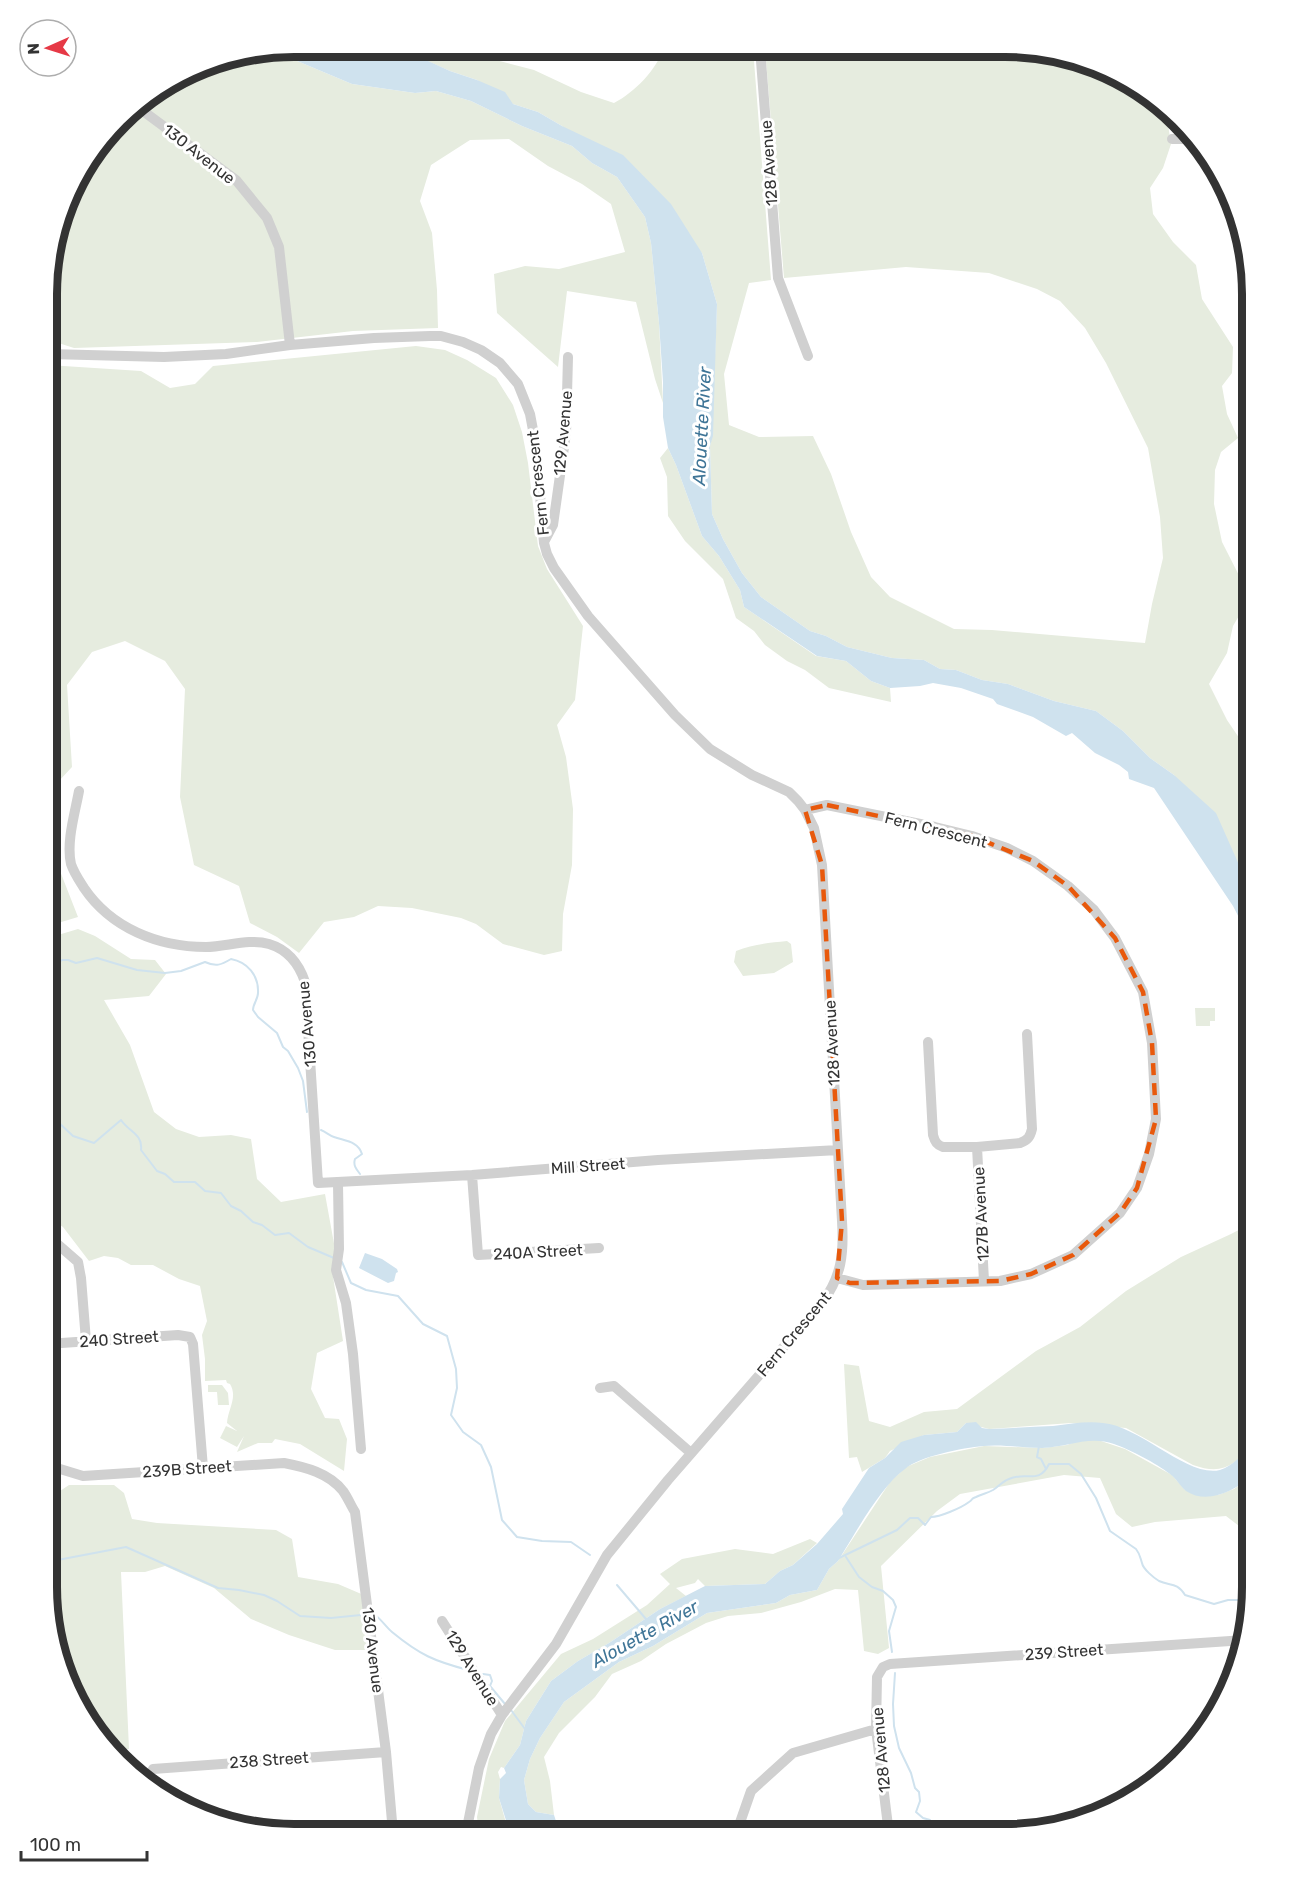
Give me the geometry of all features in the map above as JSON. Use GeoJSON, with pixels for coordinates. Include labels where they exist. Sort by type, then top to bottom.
{"type":"FeatureCollection","features":[{"type":"Feature","properties":{"kind":"street","name":"128 Avenue"},"geometry":{"type":"LineString","coordinates":[[761,57],[778,278],[808,356]]}},
{"type":"Feature","properties":{"kind":"street","name":"130 Avenue"},"geometry":{"type":"LineString","coordinates":[[144,111],[236,180],[267,218],[279,247],[290,345]]}},
{"type":"Feature","properties":{"kind":"street"},"geometry":{"type":"LineString","coordinates":[[1172,139],[1184,139]]}},
{"type":"Feature","properties":{"kind":"street","name":"Fern Crescent"},"geometry":{"type":"LineString","coordinates":[[57,354],[164,357],[226,354],[290,345],[374,338],[441,336],[481,350],[500,363],[518,384],[530,414],[536,446],[544,543],[554,568],[588,616],[675,715],[710,749],[752,775],[789,792],[805,810],[827,805],[935,827],[1007,848],[1033,861],[1068,886],[1094,910],[1115,938],[1143,992],[1152,1043],[1156,1119],[1149,1154],[1137,1188],[1120,1213],[1073,1255],[1030,1274],[1000,1281],[863,1286],[837,1278],[822,1303],[691,1454],[608,1556],[556,1644],[503,1714],[491,1734],[483,1756],[468,1824]]}},
{"type":"Feature","properties":{"kind":"street","name":"129 Avenue"},"geometry":{"type":"LineString","coordinates":[[544,543],[553,525],[566,433],[568,357]]}},
{"type":"Feature","properties":{"kind":"street","name":"130 Avenue"},"geometry":{"type":"LineString","coordinates":[[78,791],[71,840],[71,863],[77,878],[91,899],[106,914],[151,939],[205,947],[262,942],[278,947],[297,963],[305,982],[318,1183],[338,1183]]}},
{"type":"Feature","properties":{"kind":"street","name":"128 Avenue"},"geometry":{"type":"LineString","coordinates":[[805,810],[814,828],[822,865],[843,1244],[837,1278]]}},
{"type":"Feature","properties":{"kind":"street"},"geometry":{"type":"LineString","coordinates":[[977,1147],[1020,1143],[1026,1141],[1030,1136],[1032,1129],[1027,1034]]}},
{"type":"Feature","properties":{"kind":"street","name":"127B Avenue"},"geometry":{"type":"LineString","coordinates":[[928,1042],[935,1141],[938,1146],[943,1147],[977,1147],[984,1281]]}},
{"type":"Feature","properties":{"kind":"street","name":"Mill Street"},"geometry":{"type":"LineString","coordinates":[[338,1183],[838,1150]]}},
{"type":"Feature","properties":{"kind":"street","name":"240A Street"},"geometry":{"type":"LineString","coordinates":[[472,1175],[478,1255],[599,1248]]}},
{"type":"Feature","properties":{"kind":"street"},"geometry":{"type":"LineString","coordinates":[[338,1183],[339,1249],[336,1275],[345,1303],[353,1354],[361,1449]]}},
{"type":"Feature","properties":{"kind":"street"},"geometry":{"type":"LineString","coordinates":[[57,1244],[78,1262],[86,1341]]}},
{"type":"Feature","properties":{"kind":"street","name":"240 Street"},"geometry":{"type":"LineString","coordinates":[[57,1343],[178,1335],[190,1337],[193,1344],[203,1468]]}},
{"type":"Feature","properties":{"kind":"street"},"geometry":{"type":"LineString","coordinates":[[600,1388],[614,1386],[691,1454]]}},
{"type":"Feature","properties":{"kind":"street","name":"239B Street"},"geometry":{"type":"LineString","coordinates":[[57,1468],[83,1476],[284,1463],[308,1468],[327,1478]]}},
{"type":"Feature","properties":{"kind":"street","name":"130 Avenue"},"geometry":{"type":"LineString","coordinates":[[327,1478],[343,1491],[355,1512],[386,1752],[392,1824]]}},
{"type":"Feature","properties":{"kind":"street","name":"129 Avenue"},"geometry":{"type":"LineString","coordinates":[[442,1621],[503,1714]]}},
{"type":"Feature","properties":{"kind":"street","name":"239 Street"},"geometry":{"type":"LineString","coordinates":[[884,1667],[890,1664],[1235,1641]]}},
{"type":"Feature","properties":{"kind":"street","name":"128 Avenue"},"geometry":{"type":"LineString","coordinates":[[884,1667],[877,1677],[876,1729],[888,1824]]}},
{"type":"Feature","properties":{"kind":"street"},"geometry":{"type":"LineString","coordinates":[[739,1824],[751,1791],[793,1753],[876,1729]]}},
{"type":"Feature","properties":{"kind":"street","name":"238 Street"},"geometry":{"type":"LineString","coordinates":[[153,1769],[386,1752]]}},
{"type":"Feature","properties":{"kind":"highlighted area"},"geometry":{"type":"Polygon","coordinates":[[[827,805],[972,836],[1033,861],[1068,886],[1115,938],[1143,992],[1152,1043],[1156,1119],[1137,1188],[1120,1213],[1073,1255],[1031,1274],[1000,1281],[850,1283],[837,1278],[842,1221],[822,865],[805,810],[827,805]]]}},
{"type":"Feature","properties":{"kind":"shaded area"},"geometry":{"type":"Polygon","coordinates":[[[287,57],[352,84],[415,93],[436,91],[471,101],[522,126],[572,146],[592,163],[617,177],[645,217],[651,243],[659,323],[663,403],[636,302],[567,291],[558,367],[497,313],[494,274],[525,266],[559,269],[625,252],[611,204],[582,184],[548,166],[509,139],[470,140],[431,165],[420,201],[432,233],[438,328],[353,331],[257,342],[74,348],[57,343],[59,263],[65,233],[75,203],[97,162],[126,126],[162,97],[189,81],[233,65],[287,57]]]}},
{"type":"Feature","properties":{"kind":"shaded area"},"geometry":{"type":"Polygon","coordinates":[[[334,57],[363,57],[353,59],[334,57]]]}},
{"type":"Feature","properties":{"kind":"shaded area"},"geometry":{"type":"Polygon","coordinates":[[[418,57],[485,57],[534,70],[581,92],[614,103],[644,80],[660,57],[754,57],[771,280],[749,283],[724,374],[729,425],[759,437],[813,436],[831,474],[851,532],[871,577],[890,597],[954,629],[1145,643],[1163,558],[1160,517],[1148,448],[1106,363],[1085,328],[1060,301],[1037,289],[989,273],[906,267],[784,278],[766,57],[1036,59],[1066,65],[1110,81],[1137,97],[1168,121],[1171,144],[1163,168],[1150,188],[1153,214],[1173,242],[1196,265],[1202,299],[1233,347],[1232,373],[1222,386],[1227,414],[1238,438],[1221,452],[1215,470],[1214,504],[1222,542],[1242,581],[1242,611],[1233,626],[1227,653],[1209,684],[1227,720],[1242,742],[1242,879],[1174,775],[1150,758],[1123,731],[1096,711],[1054,701],[1008,684],[982,680],[956,670],[940,669],[924,660],[892,658],[847,647],[810,631],[761,597],[742,573],[712,514],[710,446],[717,304],[702,253],[562,126],[538,112],[513,104],[477,80],[418,57]]]}},
{"type":"Feature","properties":{"kind":"shaded area"},"geometry":{"type":"Polygon","coordinates":[[[416,346],[445,350],[467,360],[496,378],[513,405],[522,432],[528,463],[538,546],[547,569],[583,626],[575,700],[557,725],[566,757],[573,809],[572,865],[563,914],[562,951],[544,955],[503,944],[476,924],[461,918],[412,908],[378,906],[354,917],[324,922],[299,953],[277,937],[250,923],[239,886],[194,865],[180,797],[185,689],[165,661],[125,641],[92,652],[67,685],[72,767],[57,782],[57,366],[141,371],[170,388],[195,384],[213,366],[416,346]]]}},
{"type":"Feature","properties":{"kind":"shaded area"},"geometry":{"type":"Polygon","coordinates":[[[668,448],[702,536],[719,556],[740,590],[744,607],[816,656],[846,661],[871,681],[890,688],[891,702],[829,688],[765,645],[754,631],[736,618],[723,579],[685,541],[668,516],[667,477],[660,458],[668,448]]]}},
{"type":"Feature","properties":{"kind":"shaded area"},"geometry":{"type":"Polygon","coordinates":[[[60,871],[78,917],[57,923],[57,872],[60,871]]]}},
{"type":"Feature","properties":{"kind":"shaded area"},"geometry":{"type":"Polygon","coordinates":[[[78,929],[95,936],[131,959],[155,960],[166,974],[149,996],[104,1000],[130,1045],[154,1112],[176,1129],[199,1137],[231,1135],[251,1139],[257,1179],[281,1202],[325,1194],[335,1249],[332,1270],[343,1341],[317,1353],[311,1389],[325,1418],[339,1419],[347,1439],[344,1471],[300,1444],[275,1439],[272,1443],[258,1443],[237,1452],[244,1436],[237,1447],[220,1438],[226,1426],[237,1431],[227,1423],[233,1394],[226,1380],[205,1381],[202,1335],[207,1321],[200,1286],[179,1279],[153,1265],[131,1265],[118,1258],[104,1256],[89,1261],[63,1227],[57,1223],[57,935],[78,929]]]}},
{"type":"Feature","properties":{"kind":"shaded area"},"geometry":{"type":"Polygon","coordinates":[[[787,941],[791,944],[793,962],[774,973],[743,976],[734,962],[736,951],[755,945],[787,941]]]}},
{"type":"Feature","properties":{"kind":"shaded area"},"geometry":{"type":"Polygon","coordinates":[[[1195,1008],[1215,1008],[1215,1021],[1210,1021],[1210,1026],[1196,1026],[1195,1008]]]}},
{"type":"Feature","properties":{"kind":"shaded area"},"geometry":{"type":"Polygon","coordinates":[[[1242,1228],[1242,1455],[1233,1463],[1219,1469],[1203,1468],[1193,1465],[1126,1428],[1071,1423],[989,1429],[966,1423],[957,1432],[924,1435],[890,1451],[885,1458],[862,1472],[857,1457],[849,1458],[844,1364],[859,1366],[869,1421],[890,1427],[924,1412],[957,1409],[1036,1351],[1080,1327],[1126,1291],[1181,1257],[1242,1228]]]}},
{"type":"Feature","properties":{"kind":"shaded area"},"geometry":{"type":"Polygon","coordinates":[[[208,1385],[222,1385],[228,1393],[229,1405],[218,1405],[217,1392],[208,1392],[208,1385]]]}},
{"type":"Feature","properties":{"kind":"shaded area"},"geometry":{"type":"Polygon","coordinates":[[[1080,1440],[1098,1440],[1125,1449],[1172,1475],[1185,1490],[1218,1495],[1242,1483],[1242,1528],[1226,1516],[1155,1522],[1132,1527],[1116,1514],[1100,1478],[1064,1475],[960,1494],[937,1511],[881,1566],[889,1648],[878,1654],[864,1651],[858,1590],[835,1589],[801,1602],[761,1613],[728,1616],[706,1623],[666,1644],[641,1661],[612,1674],[595,1697],[559,1733],[544,1757],[550,1781],[554,1815],[536,1812],[528,1804],[524,1780],[530,1759],[540,1738],[564,1702],[619,1662],[653,1646],[707,1613],[776,1603],[790,1595],[817,1590],[829,1569],[838,1561],[890,1482],[906,1467],[930,1457],[984,1446],[1043,1448],[1067,1445],[1080,1440]]]}},
{"type":"Feature","properties":{"kind":"shaded area"},"geometry":{"type":"Polygon","coordinates":[[[69,1485],[114,1485],[124,1493],[132,1519],[157,1523],[276,1530],[292,1539],[298,1577],[338,1584],[366,1596],[373,1650],[335,1650],[289,1635],[251,1619],[214,1588],[165,1566],[145,1572],[121,1572],[129,1749],[121,1750],[97,1719],[81,1692],[65,1648],[59,1618],[57,1587],[57,1493],[69,1485]]]}},
{"type":"Feature","properties":{"kind":"shaded area"},"geometry":{"type":"Polygon","coordinates":[[[810,1539],[817,1543],[793,1565],[780,1571],[765,1584],[705,1586],[698,1579],[695,1583],[676,1588],[686,1596],[660,1609],[578,1661],[551,1681],[526,1721],[520,1745],[504,1768],[501,1767],[498,1772],[499,1798],[506,1823],[478,1824],[477,1817],[489,1759],[505,1721],[561,1654],[593,1639],[647,1605],[670,1584],[660,1574],[682,1559],[735,1549],[773,1554],[810,1539]]]}},
{"type":"Feature","properties":{"kind":"water","name":"Alouette River"},"geometry":{"type":"Polygon","coordinates":[[[287,57],[333,57],[349,60],[363,57],[419,57],[505,92],[513,104],[538,112],[623,155],[671,204],[702,253],[717,304],[713,436],[710,446],[712,514],[742,573],[761,597],[810,631],[847,647],[892,658],[924,660],[940,669],[956,670],[982,680],[1008,684],[1054,701],[1096,711],[1123,731],[1150,758],[1174,775],[1216,813],[1242,872],[1242,924],[1233,906],[1154,788],[1129,779],[1128,772],[1095,753],[1072,733],[1066,736],[1033,717],[961,688],[933,683],[890,688],[871,681],[846,661],[817,656],[744,607],[740,590],[719,556],[702,536],[668,448],[663,417],[659,323],[651,243],[645,217],[617,177],[592,163],[572,146],[522,126],[471,101],[436,91],[415,93],[352,84],[287,57]]]}},
{"type":"Feature","properties":{"kind":"water"},"geometry":{"type":"Polygon","coordinates":[[[365,1253],[382,1259],[397,1269],[394,1281],[388,1283],[359,1268],[365,1253]]]}},
{"type":"Feature","properties":{"kind":"water","name":"Alouette River"},"geometry":{"type":"Polygon","coordinates":[[[976,1422],[982,1428],[989,1429],[1084,1423],[1117,1426],[1193,1466],[1207,1470],[1220,1470],[1242,1456],[1242,1483],[1220,1494],[1203,1497],[1194,1495],[1186,1491],[1172,1476],[1151,1461],[1114,1444],[1096,1441],[1042,1448],[998,1445],[975,1447],[942,1453],[912,1464],[886,1487],[817,1590],[790,1595],[776,1603],[707,1613],[653,1646],[619,1662],[564,1702],[540,1738],[530,1759],[524,1780],[528,1804],[536,1812],[554,1815],[557,1824],[507,1824],[499,1798],[500,1779],[506,1773],[504,1768],[520,1745],[526,1721],[551,1681],[578,1661],[660,1609],[705,1586],[765,1584],[780,1571],[793,1565],[817,1544],[843,1514],[842,1509],[869,1468],[885,1458],[901,1442],[924,1435],[957,1432],[966,1423],[976,1422]]]}},
{"type":"Feature","properties":{"kind":"waterway"},"geometry":{"type":"LineString","coordinates":[[57,963],[62,960],[76,963],[97,958],[137,970],[165,973],[181,971],[205,962],[218,965],[231,959],[242,963],[251,970],[258,986],[258,995],[253,1010],[277,1033],[283,1047],[298,1068],[303,1081],[307,1112]]}},
{"type":"Feature","properties":{"kind":"waterway"},"geometry":{"type":"LineString","coordinates":[[57,1121],[73,1136],[94,1143],[121,1120],[138,1137],[141,1150],[157,1171],[165,1174],[174,1182],[195,1182],[205,1191],[221,1193],[231,1206],[275,1235],[289,1233],[308,1247],[334,1258]]}},
{"type":"Feature","properties":{"kind":"waterway"},"geometry":{"type":"LineString","coordinates":[[321,1130],[357,1146],[362,1154],[355,1159],[354,1163],[360,1174]]}},
{"type":"Feature","properties":{"kind":"waterway"},"geometry":{"type":"LineString","coordinates":[[342,1262],[351,1283],[366,1290],[398,1296],[423,1324],[447,1336],[456,1369],[457,1388],[451,1415],[463,1432],[481,1445],[491,1467],[502,1520],[517,1537],[571,1542],[590,1555]]}},
{"type":"Feature","properties":{"kind":"waterway"},"geometry":{"type":"LineString","coordinates":[[1039,1446],[1037,1457],[1041,1459],[1046,1469]]}},
{"type":"Feature","properties":{"kind":"waterway"},"geometry":{"type":"LineString","coordinates":[[837,1559],[897,1530],[910,1518],[918,1518],[925,1525],[931,1517],[956,1509],[1007,1480],[1015,1477],[1036,1476],[1041,1474],[1049,1464],[1069,1464],[1081,1474],[1096,1498],[1110,1531],[1136,1549],[1144,1568],[1157,1580],[1176,1586],[1185,1595],[1214,1604],[1241,1600]]}},
{"type":"Feature","properties":{"kind":"waterway"},"geometry":{"type":"LineString","coordinates":[[57,1560],[126,1547],[218,1588],[264,1595],[300,1616],[331,1618],[361,1615]]}},
{"type":"Feature","properties":{"kind":"waterway"},"geometry":{"type":"LineString","coordinates":[[846,1557],[859,1577],[872,1587],[883,1591],[893,1600],[896,1607],[889,1631],[892,1652]]}},
{"type":"Feature","properties":{"kind":"waterway","name":"Alouette River"},"geometry":{"type":"LineString","coordinates":[[617,1585],[646,1619]]}},
{"type":"Feature","properties":{"kind":"waterway"},"geometry":{"type":"LineString","coordinates":[[375,1615],[392,1632],[419,1652],[446,1664],[468,1670]]}},
{"type":"Feature","properties":{"kind":"waterway"},"geometry":{"type":"LineString","coordinates":[[895,1673],[894,1726],[899,1748],[911,1773],[915,1788],[919,1792],[920,1801],[916,1812],[932,1824]]}},
{"type":"Feature","properties":{"kind":"waterway"},"geometry":{"type":"LineString","coordinates":[[483,1674],[490,1675],[492,1681],[490,1686],[505,1704]]}},
{"type":"Feature","properties":{"kind":"waterway"},"geometry":{"type":"LineString","coordinates":[[511,1710],[525,1729]]}}]}
